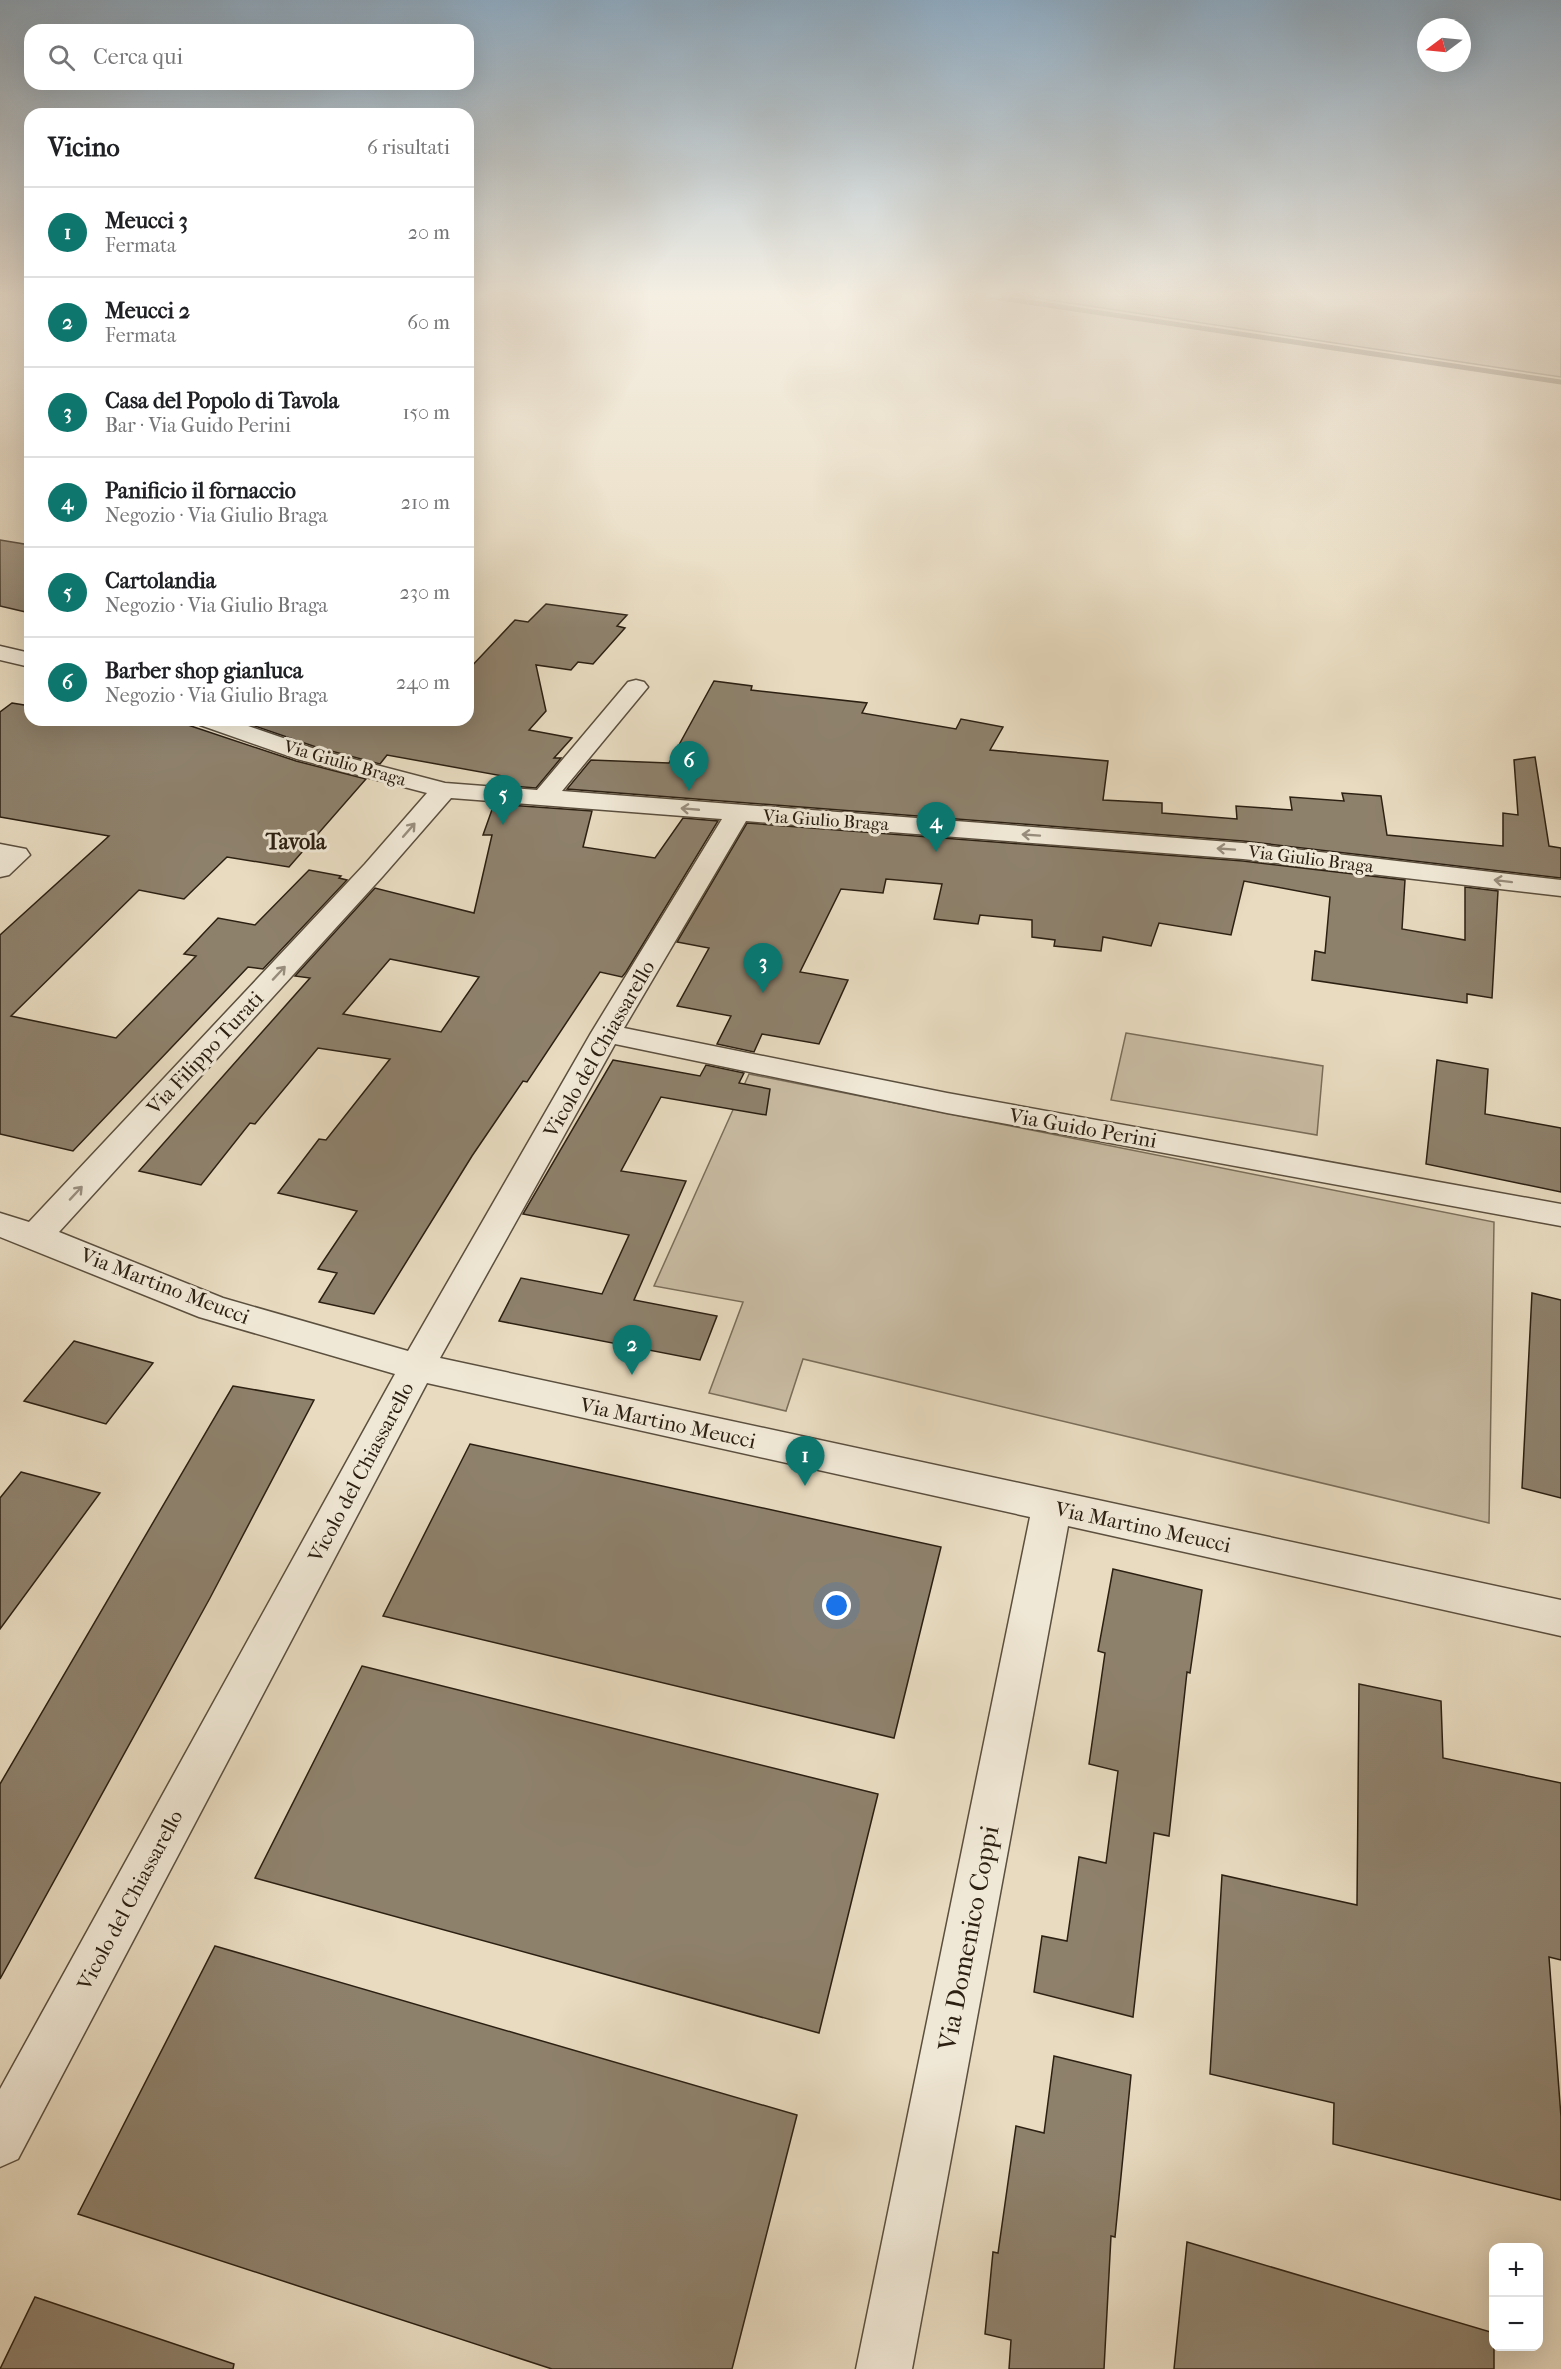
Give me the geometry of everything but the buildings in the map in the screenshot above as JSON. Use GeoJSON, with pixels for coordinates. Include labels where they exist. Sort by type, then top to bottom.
{"type":"FeatureCollection","features":[{"type":"Feature","properties":{"kind":"street"},"geometry":{"type":"LineString","coordinates":[[0,653],[24,659]]}},
{"type":"Feature","properties":{"kind":"street"},"geometry":{"type":"LineString","coordinates":[[544,797],[636,687]]}},
{"type":"Feature","properties":{"kind":"street","name":"Via Giulio Braga"},"geometry":{"type":"LineString","coordinates":[[225,726],[306,754],[444,790],[1243,851],[1561,888]]}},
{"type":"Feature","properties":{"kind":"street","name":"Via Filippo Turati"},"geometry":{"type":"LineString","coordinates":[[36,1236],[374,870],[444,790]]}},
{"type":"Feature","properties":{"kind":"street","name":"Vicolo del Chiassarello"},"geometry":{"type":"LineString","coordinates":[[0,2141],[417,1367],[606,1033],[738,813]]}},
{"type":"Feature","properties":{"kind":"street"},"geometry":{"type":"LineString","coordinates":[[0,852],[17,855],[0,869]]}},
{"type":"Feature","properties":{"kind":"street","name":"Via Guido Perini"},"geometry":{"type":"LineString","coordinates":[[606,1033],[946,1103],[1561,1215]]}},
{"type":"Feature","properties":{"kind":"street","name":"Via Martino Meucci"},"geometry":{"type":"LineString","coordinates":[[0,1225],[36,1236],[212,1308],[417,1367],[1561,1618]]}},
{"type":"Feature","properties":{"kind":"street","name":"Via Domenico Coppi"},"geometry":{"type":"LineString","coordinates":[[884,2369],[1052,1507]]}},
{"type":"Feature","properties":{"kind":"shaded area"},"geometry":{"type":"Polygon","coordinates":[[[1126,1033],[1323,1066],[1317,1135],[1111,1100],[1126,1033]]]}},
{"type":"Feature","properties":{"kind":"shaded area"},"geometry":{"type":"Polygon","coordinates":[[[749,1074],[1494,1222],[1489,1523],[803,1359],[786,1411],[709,1393],[743,1302],[654,1286],[749,1074]]]}},
{"type":"Feature","properties":{"kind":"place","name":"Barber shop gianluca"},"geometry":{"type":"Point","coordinates":[689,791]}},
{"type":"Feature","properties":{"kind":"place","name":"Cartolandia"},"geometry":{"type":"Point","coordinates":[503,825]}},
{"type":"Feature","properties":{"kind":"place","name":"Panificio il fornaccio"},"geometry":{"type":"Point","coordinates":[936,852]}},
{"type":"Feature","properties":{"kind":"place","name":"Casa del Popolo di Tavola"},"geometry":{"type":"Point","coordinates":[763,993]}},
{"type":"Feature","properties":{"kind":"place","name":"Meucci 2"},"geometry":{"type":"Point","coordinates":[632,1375]}},
{"type":"Feature","properties":{"kind":"place","name":"Meucci 3"},"geometry":{"type":"Point","coordinates":[805,1486]}},
{"type":"Feature","properties":{"kind":"district","name":"Tavola"},"geometry":{"type":"Point","coordinates":[296,841]}}]}
